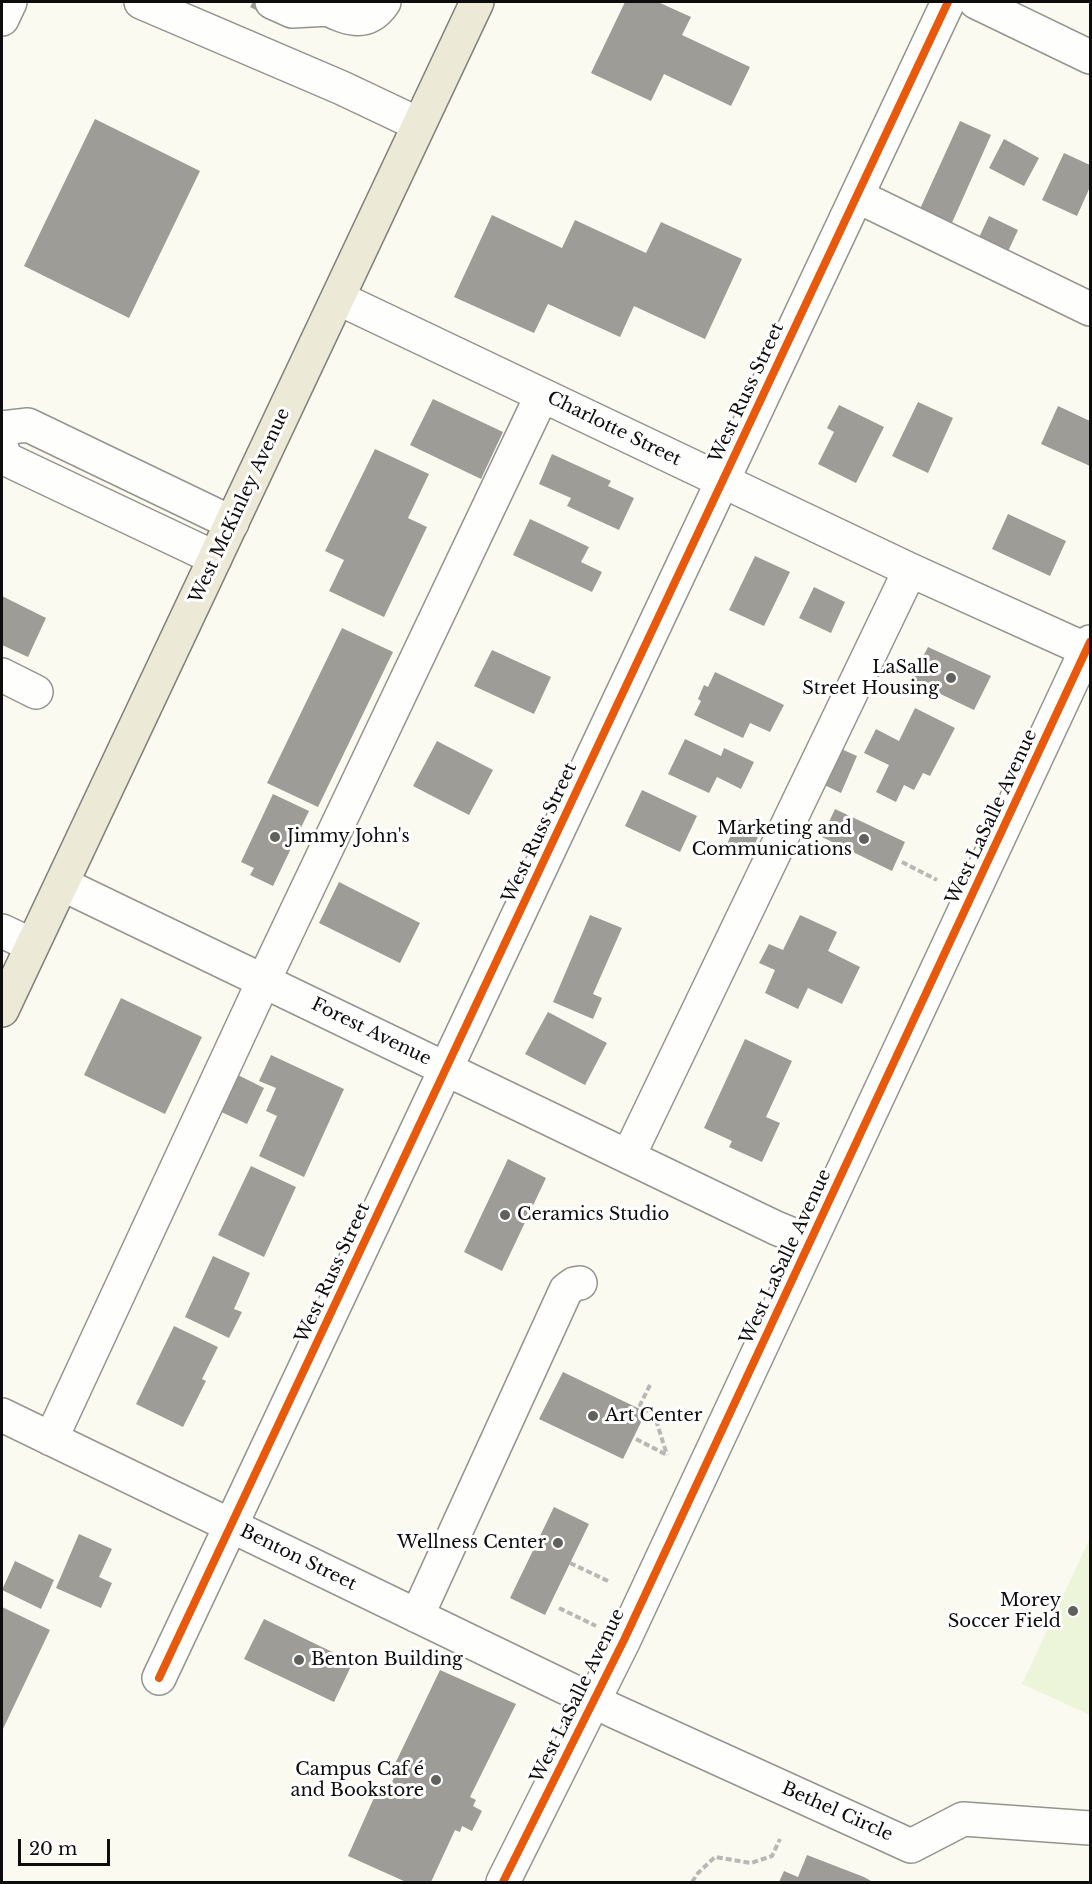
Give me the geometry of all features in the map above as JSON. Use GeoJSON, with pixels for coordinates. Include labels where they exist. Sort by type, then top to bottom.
{"type":"FeatureCollection","features":[{"type":"Feature","properties":{"kind":"main road","name":"West McKinley Avenue"},"geometry":{"type":"LineString","coordinates":[[2,1010],[477,2]]}},
{"type":"Feature","properties":{"kind":"street"},"geometry":{"type":"LineString","coordinates":[[2,20],[10,2]]}},
{"type":"Feature","properties":{"kind":"street"},"geometry":{"type":"LineString","coordinates":[[141,2],[331,83],[418,124]]}},
{"type":"Feature","properties":{"kind":"street"},"geometry":{"type":"LineString","coordinates":[[272,2],[292,11],[323,4],[345,17],[359,20],[371,16],[384,2]]}},
{"type":"Feature","properties":{"kind":"street","name":"West Russ Street"},"geometry":{"type":"LineString","coordinates":[[159,1678],[948,2]]}},
{"type":"Feature","properties":{"kind":"street"},"geometry":{"type":"LineString","coordinates":[[976,2],[1090,57]]}},
{"type":"Feature","properties":{"kind":"street"},"geometry":{"type":"LineString","coordinates":[[856,196],[1090,309]]}},
{"type":"Feature","properties":{"kind":"street","name":"Charlotte Street"},"geometry":{"type":"LineString","coordinates":[[338,298],[910,570],[1089,646]]}},
{"type":"Feature","properties":{"kind":"street"},"geometry":{"type":"LineString","coordinates":[[51,1439],[264,981],[542,395]]}},
{"type":"Feature","properties":{"kind":"street"},"geometry":{"type":"LineString","coordinates":[[2,428],[28,425],[232,524]]}},
{"type":"Feature","properties":{"kind":"street"},"geometry":{"type":"LineString","coordinates":[[2,449],[6,459],[215,558]]}},
{"type":"Feature","properties":{"kind":"street"},"geometry":{"type":"LineString","coordinates":[[629,1155],[910,570]]}},
{"type":"Feature","properties":{"kind":"street","name":"West LaSalle Avenue"},"geometry":{"type":"LineString","coordinates":[[503,1882],[624,1640],[1089,646]]}},
{"type":"Feature","properties":{"kind":"street"},"geometry":{"type":"LineString","coordinates":[[2,675],[36,692]]}},
{"type":"Feature","properties":{"kind":"street","name":"Forest Avenue"},"geometry":{"type":"LineString","coordinates":[[62,884],[810,1242]]}},
{"type":"Feature","properties":{"kind":"street"},"geometry":{"type":"LineString","coordinates":[[2,931],[32,945]]}},
{"type":"Feature","properties":{"kind":"street"},"geometry":{"type":"LineString","coordinates":[[417,1616],[566,1290],[580,1283]]}},
{"type":"Feature","properties":{"kind":"street","name":"Benton Street"},"geometry":{"type":"LineString","coordinates":[[2,1415],[594,1702]]}},
{"type":"Feature","properties":{"kind":"street","name":"Bethel Circle"},"geometry":{"type":"LineString","coordinates":[[594,1702],[911,1846],[963,1819],[1090,1828]]}},
{"type":"Feature","properties":{"kind":"path"},"geometry":{"type":"LineString","coordinates":[[902,862],[938,880]]}},
{"type":"Feature","properties":{"kind":"path"},"geometry":{"type":"LineString","coordinates":[[636,1439],[667,1455],[655,1417],[640,1405],[650,1385]]}},
{"type":"Feature","properties":{"kind":"path"},"geometry":{"type":"LineString","coordinates":[[570,1563],[608,1581]]}},
{"type":"Feature","properties":{"kind":"path"},"geometry":{"type":"LineString","coordinates":[[559,1608],[624,1640]]}},
{"type":"Feature","properties":{"kind":"path"},"geometry":{"type":"LineString","coordinates":[[692,1882],[715,1857],[751,1863],[772,1856],[780,1839]]}},
{"type":"Feature","properties":{"kind":"green space","name":"Morey Soccer Field"},"geometry":{"type":"Polygon","coordinates":[[[1090,1538],[1090,1715],[1022,1684],[1090,1538]]]}},
{"type":"Feature","properties":{"kind":"building"},"geometry":{"type":"Polygon","coordinates":[[[253,2],[274,2],[268,16],[250,7],[253,2]]]}},
{"type":"Feature","properties":{"kind":"building"},"geometry":{"type":"Polygon","coordinates":[[[625,2],[658,2],[691,17],[682,35],[750,67],[731,106],[664,74],[651,101],[591,73],[625,2]]]}},
{"type":"Feature","properties":{"kind":"building"},"geometry":{"type":"Polygon","coordinates":[[[95,119],[200,171],[129,318],[24,266],[95,119]]]}},
{"type":"Feature","properties":{"kind":"building"},"geometry":{"type":"Polygon","coordinates":[[[960,121],[991,135],[951,225],[919,211],[960,121]]]}},
{"type":"Feature","properties":{"kind":"building"},"geometry":{"type":"Polygon","coordinates":[[[1004,139],[1039,158],[1024,186],[989,168],[1004,139]]]}},
{"type":"Feature","properties":{"kind":"building"},"geometry":{"type":"Polygon","coordinates":[[[1064,153],[1090,165],[1090,187],[1077,216],[1042,200],[1064,153]]]}},
{"type":"Feature","properties":{"kind":"building"},"geometry":{"type":"Polygon","coordinates":[[[492,215],[562,248],[575,220],[646,253],[661,222],[742,259],[705,339],[634,306],[620,337],[548,304],[534,333],[454,297],[492,215]]]}},
{"type":"Feature","properties":{"kind":"building"},"geometry":{"type":"Polygon","coordinates":[[[989,216],[1018,230],[1004,260],[975,246],[989,216]]]}},
{"type":"Feature","properties":{"kind":"building"},"geometry":{"type":"Polygon","coordinates":[[[433,399],[503,432],[481,479],[410,445],[433,399]]]}},
{"type":"Feature","properties":{"kind":"building"},"geometry":{"type":"Polygon","coordinates":[[[918,402],[953,418],[928,473],[892,456],[918,402]]]}},
{"type":"Feature","properties":{"kind":"building"},"geometry":{"type":"Polygon","coordinates":[[[839,405],[884,427],[856,483],[818,464],[834,432],[827,428],[839,405]]]}},
{"type":"Feature","properties":{"kind":"building"},"geometry":{"type":"Polygon","coordinates":[[[1058,406],[1090,421],[1090,466],[1041,444],[1058,406]]]}},
{"type":"Feature","properties":{"kind":"building"},"geometry":{"type":"Polygon","coordinates":[[[375,449],[429,474],[408,518],[427,527],[384,617],[329,591],[344,560],[325,551],[375,449]]]}},
{"type":"Feature","properties":{"kind":"building"},"geometry":{"type":"Polygon","coordinates":[[[552,454],[611,481],[608,486],[634,498],[619,530],[567,506],[571,498],[539,484],[552,454]]]}},
{"type":"Feature","properties":{"kind":"building"},"geometry":{"type":"Polygon","coordinates":[[[1008,514],[1066,541],[1050,576],[992,549],[1008,514]]]}},
{"type":"Feature","properties":{"kind":"building"},"geometry":{"type":"Polygon","coordinates":[[[530,519],[589,547],[581,562],[602,572],[592,592],[513,555],[530,519]]]}},
{"type":"Feature","properties":{"kind":"building"},"geometry":{"type":"Polygon","coordinates":[[[755,556],[790,572],[764,626],[729,610],[755,556]]]}},
{"type":"Feature","properties":{"kind":"building"},"geometry":{"type":"Polygon","coordinates":[[[814,587],[845,602],[831,633],[799,618],[814,587]]]}},
{"type":"Feature","properties":{"kind":"building"},"geometry":{"type":"Polygon","coordinates":[[[2,596],[46,618],[28,657],[2,645],[2,596]]]}},
{"type":"Feature","properties":{"kind":"building"},"geometry":{"type":"Polygon","coordinates":[[[342,628],[393,652],[318,807],[267,783],[342,628]]]}},
{"type":"Feature","properties":{"kind":"building","name":"LaSalle Street Housing"},"geometry":{"type":"Polygon","coordinates":[[[928,647],[991,676],[974,710],[911,680],[928,647]]]}},
{"type":"Feature","properties":{"kind":"building"},"geometry":{"type":"Polygon","coordinates":[[[492,650],[551,677],[534,714],[474,686],[492,650]]]}},
{"type":"Feature","properties":{"kind":"building"},"geometry":{"type":"Polygon","coordinates":[[[715,672],[784,705],[770,732],[750,723],[743,738],[694,715],[701,701],[698,699],[704,685],[708,687],[715,672]]]}},
{"type":"Feature","properties":{"kind":"building"},"geometry":{"type":"Polygon","coordinates":[[[915,708],[955,728],[930,776],[923,773],[914,790],[904,785],[896,802],[876,792],[889,765],[864,753],[876,729],[899,741],[915,708]]]}},
{"type":"Feature","properties":{"kind":"building"},"geometry":{"type":"Polygon","coordinates":[[[685,739],[721,756],[724,748],[754,762],[741,789],[717,777],[709,793],[668,774],[685,739]]]}},
{"type":"Feature","properties":{"kind":"building"},"geometry":{"type":"Polygon","coordinates":[[[437,741],[493,770],[469,815],[413,786],[437,741]]]}},
{"type":"Feature","properties":{"kind":"building"},"geometry":{"type":"Polygon","coordinates":[[[830,744],[857,756],[841,793],[814,780],[830,744]]]}},
{"type":"Feature","properties":{"kind":"building"},"geometry":{"type":"Polygon","coordinates":[[[642,790],[697,816],[680,852],[625,826],[642,790]]]}},
{"type":"Feature","properties":{"kind":"building","name":"Jimmy John's"},"geometry":{"type":"Polygon","coordinates":[[[273,794],[309,811],[273,886],[250,875],[254,868],[241,862],[273,794]]]}},
{"type":"Feature","properties":{"kind":"building","name":"Marketing and Communications"},"geometry":{"type":"Polygon","coordinates":[[[835,809],[905,842],[892,871],[822,837],[835,809]]]}},
{"type":"Feature","properties":{"kind":"building"},"geometry":{"type":"Polygon","coordinates":[[[738,819],[761,830],[750,855],[727,844],[738,819]]]}},
{"type":"Feature","properties":{"kind":"building"},"geometry":{"type":"Polygon","coordinates":[[[339,882],[420,923],[400,963],[319,923],[339,882]]]}},
{"type":"Feature","properties":{"kind":"building"},"geometry":{"type":"Polygon","coordinates":[[[590,915],[622,928],[593,994],[602,998],[593,1019],[553,1002],[590,915]]]}},
{"type":"Feature","properties":{"kind":"building"},"geometry":{"type":"Polygon","coordinates":[[[800,915],[837,932],[828,951],[860,967],[842,1004],[808,988],[798,1009],[765,993],[775,970],[759,963],[769,944],[783,950],[800,915]]]}},
{"type":"Feature","properties":{"kind":"building"},"geometry":{"type":"Polygon","coordinates":[[[121,998],[202,1037],[165,1114],[84,1075],[121,998]]]}},
{"type":"Feature","properties":{"kind":"building"},"geometry":{"type":"Polygon","coordinates":[[[548,1012],[607,1043],[585,1085],[525,1054],[548,1012]]]}},
{"type":"Feature","properties":{"kind":"building"},"geometry":{"type":"Polygon","coordinates":[[[745,1039],[792,1061],[766,1117],[780,1123],[762,1162],[729,1147],[732,1141],[704,1128],[745,1039]]]}},
{"type":"Feature","properties":{"kind":"building"},"geometry":{"type":"Polygon","coordinates":[[[271,1055],[344,1089],[304,1177],[259,1156],[277,1116],[266,1111],[276,1088],[259,1081],[271,1055]]]}},
{"type":"Feature","properties":{"kind":"building"},"geometry":{"type":"Polygon","coordinates":[[[232,1072],[264,1088],[247,1124],[215,1109],[232,1072]]]}},
{"type":"Feature","properties":{"kind":"building","name":"Ceramics Studio"},"geometry":{"type":"Polygon","coordinates":[[[508,1159],[546,1178],[502,1271],[464,1252],[508,1159]]]}},
{"type":"Feature","properties":{"kind":"building"},"geometry":{"type":"Polygon","coordinates":[[[251,1166],[296,1187],[264,1257],[218,1235],[251,1166]]]}},
{"type":"Feature","properties":{"kind":"building"},"geometry":{"type":"Polygon","coordinates":[[[213,1256],[250,1273],[234,1309],[242,1312],[229,1338],[185,1317],[213,1256]]]}},
{"type":"Feature","properties":{"kind":"building"},"geometry":{"type":"Polygon","coordinates":[[[174,1326],[218,1347],[202,1379],[206,1381],[183,1427],[136,1404],[174,1326]]]}},
{"type":"Feature","properties":{"kind":"building","name":"Art Center"},"geometry":{"type":"Polygon","coordinates":[[[563,1372],[646,1412],[623,1459],[539,1419],[563,1372]]]}},
{"type":"Feature","properties":{"kind":"building","name":"Wellness Center"},"geometry":{"type":"Polygon","coordinates":[[[554,1507],[589,1524],[545,1615],[510,1598],[554,1507]]]}},
{"type":"Feature","properties":{"kind":"building"},"geometry":{"type":"Polygon","coordinates":[[[79,1534],[112,1549],[99,1577],[112,1583],[101,1608],[56,1588],[79,1534]]]}},
{"type":"Feature","properties":{"kind":"building"},"geometry":{"type":"Polygon","coordinates":[[[15,1561],[54,1580],[41,1609],[2,1590],[15,1561]]]}},
{"type":"Feature","properties":{"kind":"building"},"geometry":{"type":"Polygon","coordinates":[[[2,1607],[50,1630],[2,1731],[2,1607]]]}},
{"type":"Feature","properties":{"kind":"building","name":"Benton Building"},"geometry":{"type":"Polygon","coordinates":[[[264,1619],[353,1662],[334,1702],[244,1659],[264,1619]]]}},
{"type":"Feature","properties":{"kind":"building","name":"Campus Caf é and Bookstore"},"geometry":{"type":"Polygon","coordinates":[[[440,1670],[516,1704],[470,1797],[476,1800],[473,1806],[482,1811],[472,1831],[462,1826],[460,1832],[455,1830],[431,1882],[406,1882],[348,1856],[377,1791],[387,1794],[398,1768],[394,1766],[440,1670]]]}},
{"type":"Feature","properties":{"kind":"building"},"geometry":{"type":"Polygon","coordinates":[[[807,1855],[873,1882],[779,1882],[784,1871],[798,1877],[807,1855]]]}},
{"type":"Feature","properties":{"kind":"cycle path"},"geometry":{"type":"LineString","coordinates":[[159,1678],[948,2]]}},
{"type":"Feature","properties":{"kind":"cycle path"},"geometry":{"type":"LineString","coordinates":[[503,1882],[624,1640],[1090,642]]}},
{"type":"Feature","properties":{"kind":"place","name":"LaSalle Street Housing"},"geometry":{"type":"Point","coordinates":[951,678]}},
{"type":"Feature","properties":{"kind":"place","name":"Jimmy John's"},"geometry":{"type":"Point","coordinates":[275,837]}},
{"type":"Feature","properties":{"kind":"place","name":"Marketing and Communications"},"geometry":{"type":"Point","coordinates":[864,839]}},
{"type":"Feature","properties":{"kind":"place","name":"Ceramics Studio"},"geometry":{"type":"Point","coordinates":[505,1215]}},
{"type":"Feature","properties":{"kind":"place","name":"Art Center"},"geometry":{"type":"Point","coordinates":[593,1416]}},
{"type":"Feature","properties":{"kind":"place","name":"Wellness Center"},"geometry":{"type":"Point","coordinates":[558,1543]}},
{"type":"Feature","properties":{"kind":"place","name":"Morey Soccer Field"},"geometry":{"type":"Point","coordinates":[1073,1611]}},
{"type":"Feature","properties":{"kind":"place","name":"Benton Building"},"geometry":{"type":"Point","coordinates":[299,1660]}},
{"type":"Feature","properties":{"kind":"place","name":"Campus Caf é and Bookstore"},"geometry":{"type":"Point","coordinates":[436,1780]}}]}
